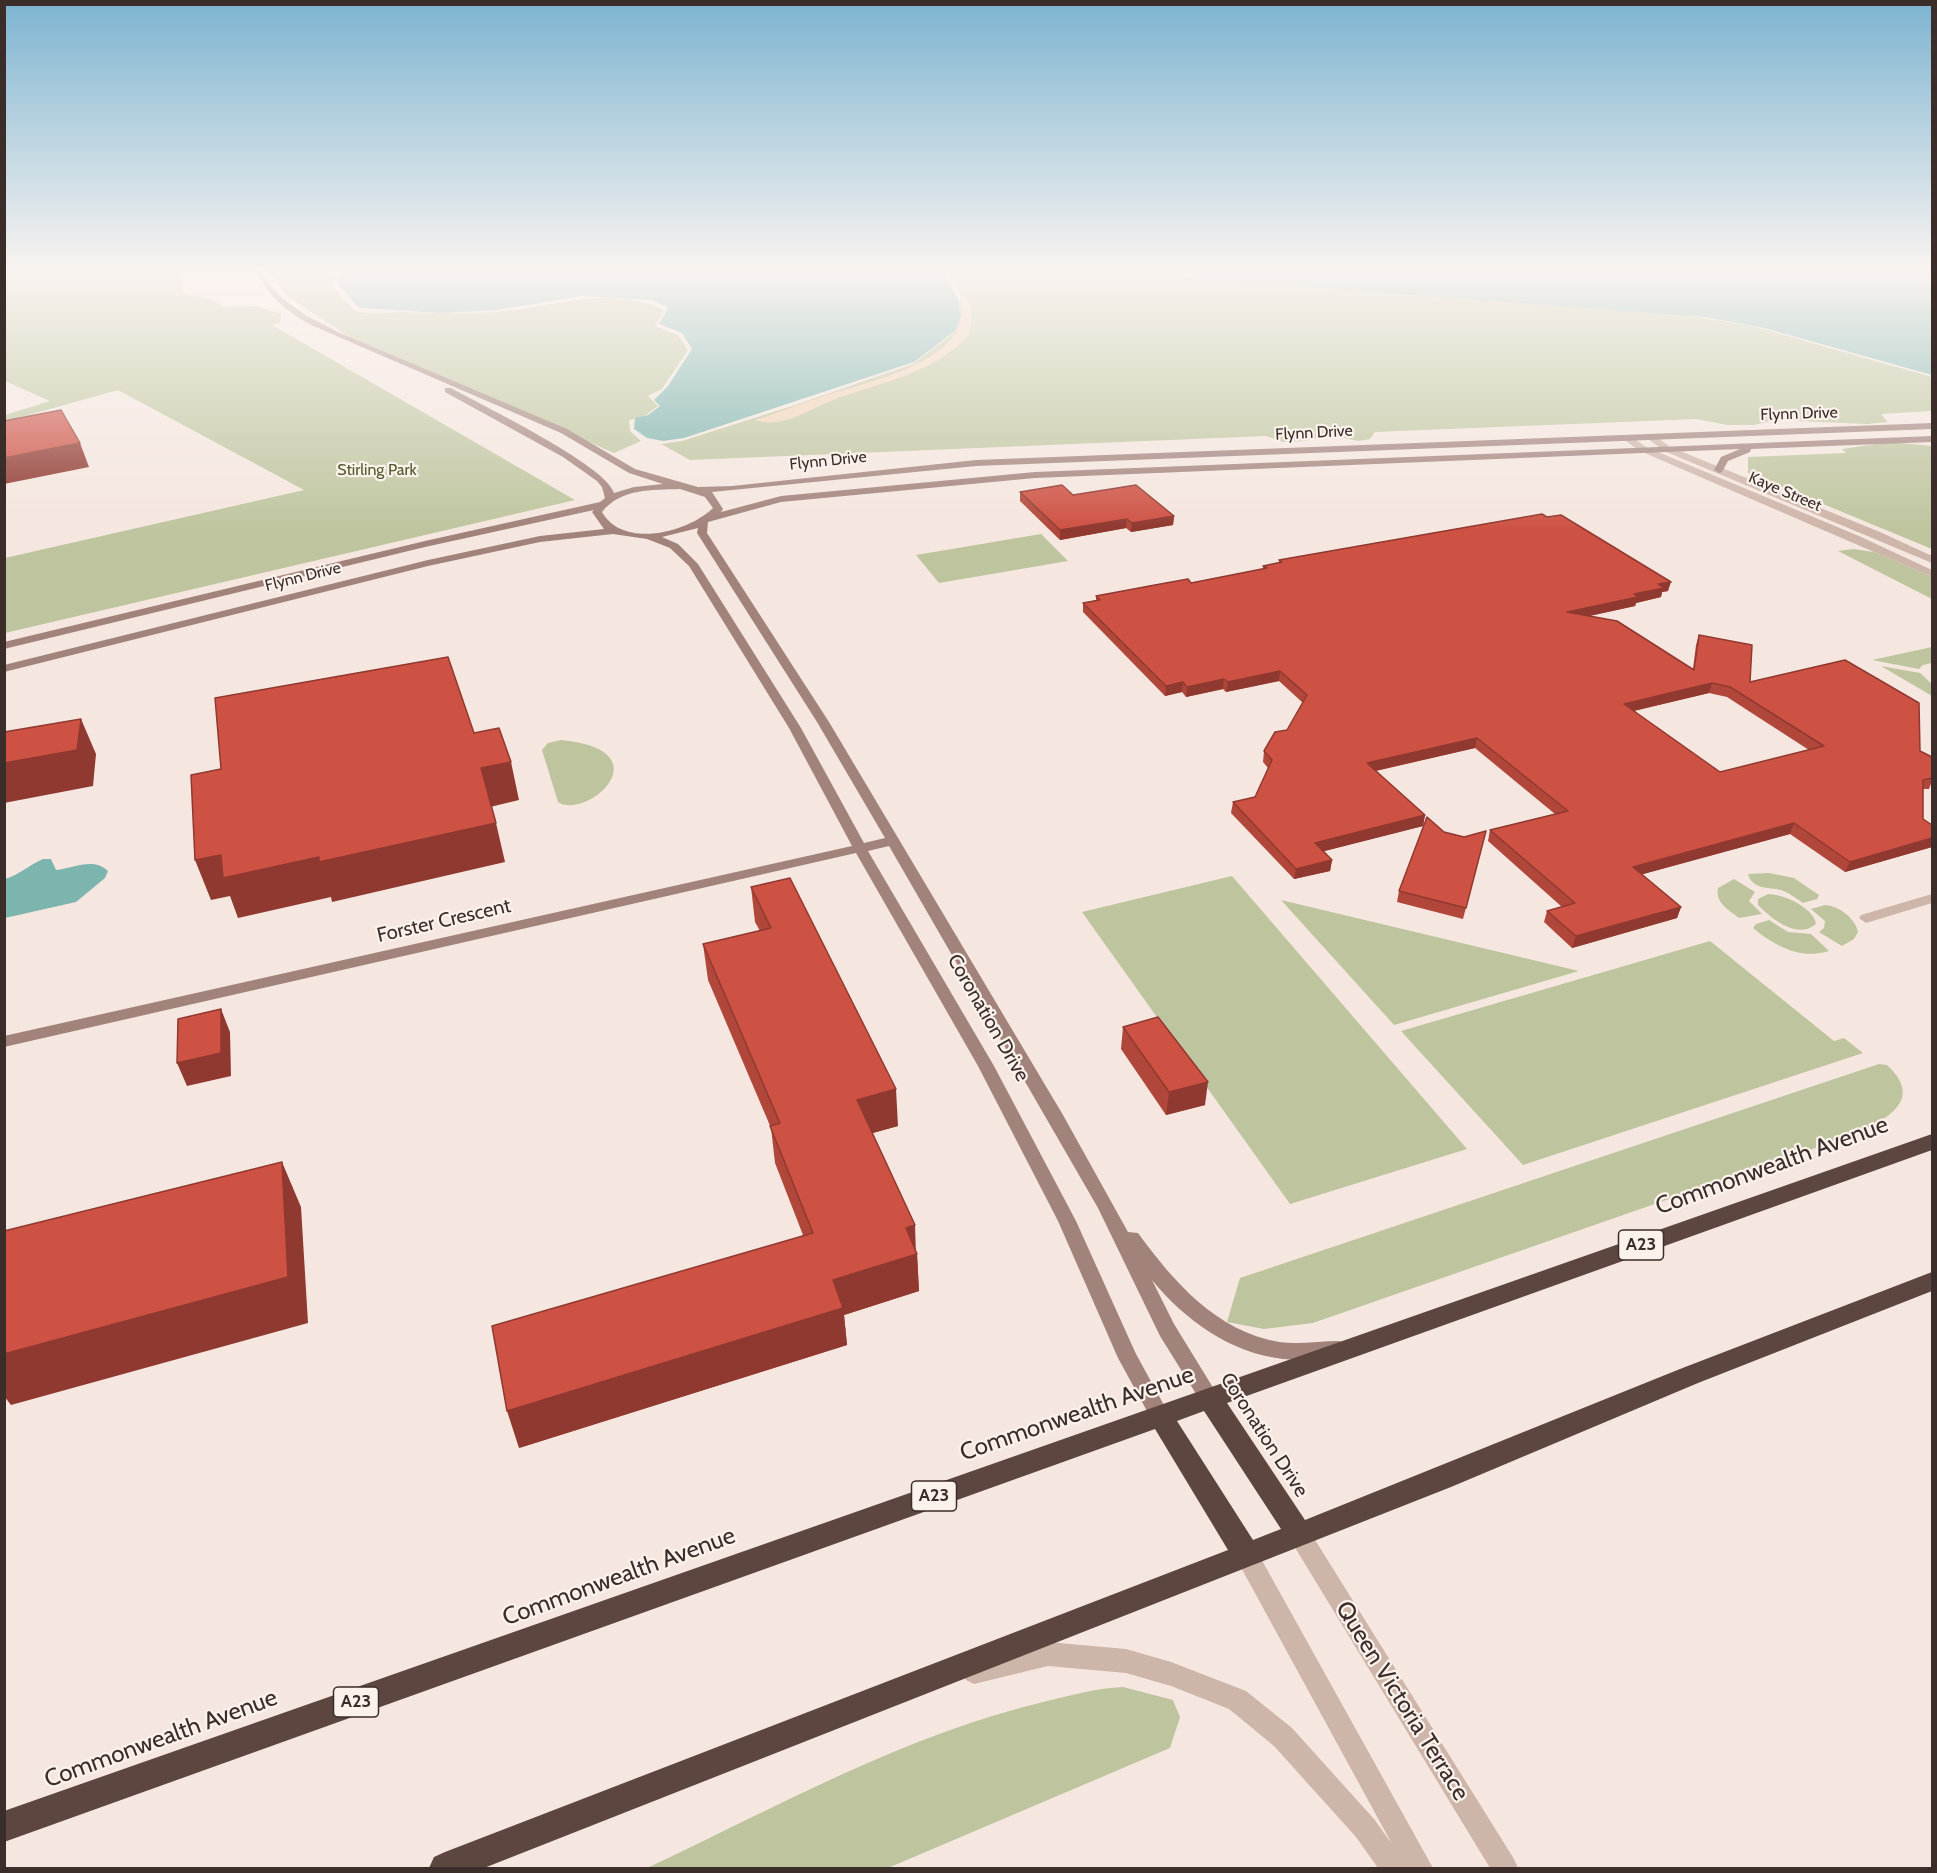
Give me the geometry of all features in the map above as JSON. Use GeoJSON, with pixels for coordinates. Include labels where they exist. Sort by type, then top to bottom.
{"type":"FeatureCollection","features":[{"type":"Feature","properties":{"kind":"highway","name":"Commonwealth Avenue"},"geometry":{"type":"LineString","coordinates":[[4,1827],[1932,1142]]}},
{"type":"Feature","properties":{"kind":"highway"},"geometry":{"type":"LineString","coordinates":[[446,1869],[1442,1479],[1689,1376],[1932,1281]]}},
{"type":"Feature","properties":{"kind":"highway","name":"Coronation Drive"},"geometry":{"type":"LineString","coordinates":[[1210,1399],[1299,1534]]}},
{"type":"Feature","properties":{"kind":"highway","name":"Coronation Drive"},"geometry":{"type":"LineString","coordinates":[[1160,1416],[1246,1554]]}},
{"type":"Feature","properties":{"kind":"main road"},"geometry":{"type":"LineString","coordinates":[[384,355],[566,455],[600,479],[607,486],[610,498]]}},
{"type":"Feature","properties":{"kind":"main road"},"geometry":{"type":"LineString","coordinates":[[407,366],[564,431],[632,471],[697,490]]}},
{"type":"Feature","properties":{"kind":"main road","name":"Flynn Drive"},"geometry":{"type":"LineString","coordinates":[[697,490],[732,489],[976,463],[1932,426]]}},
{"type":"Feature","properties":{"kind":"main road","name":"Flynn Drive"},"geometry":{"type":"LineString","coordinates":[[4,669],[428,563],[540,539],[613,531],[649,536],[684,530],[708,520],[781,499],[967,480],[1643,449],[1932,439]]}},
{"type":"Feature","properties":{"kind":"main road"},"geometry":{"type":"LineString","coordinates":[[1524,441],[1536,454]]}},
{"type":"Feature","properties":{"kind":"main road"},"geometry":{"type":"LineString","coordinates":[[1719,470],[1724,459],[1765,445]]}},
{"type":"Feature","properties":{"kind":"main road"},"geometry":{"type":"LineString","coordinates":[[613,531],[598,520],[597,512],[601,505],[610,498],[641,489],[680,486]]}},
{"type":"Feature","properties":{"kind":"main road","name":"Coronation Drive"},"geometry":{"type":"LineString","coordinates":[[697,490],[717,501],[718,508],[708,520],[702,533],[823,722],[1107,1207],[1167,1330],[1210,1399]]}},
{"type":"Feature","properties":{"kind":"main road","name":"Flynn Drive"},"geometry":{"type":"LineString","coordinates":[[4,646],[425,544],[601,505]]}},
{"type":"Feature","properties":{"kind":"main road","name":"Coronation Drive"},"geometry":{"type":"LineString","coordinates":[[649,536],[674,546],[693,564],[795,728],[860,848],[1024,1135],[1067,1221],[1128,1358],[1160,1416]]}},
{"type":"Feature","properties":{"kind":"main road","name":"Forster Crescent"},"geometry":{"type":"LineString","coordinates":[[4,1042],[892,841]]}},
{"type":"Feature","properties":{"kind":"main road"},"geometry":{"type":"LineString","coordinates":[[1107,1207],[1165,1284],[1190,1309],[1216,1327],[1246,1343],[1281,1350],[1350,1348]]}},
{"type":"Feature","properties":{"kind":"street","name":"Kaye Street"},"geometry":{"type":"LineString","coordinates":[[1650,436],[1667,448],[1932,560]]}},
{"type":"Feature","properties":{"kind":"street","name":"Kaye Street"},"geometry":{"type":"LineString","coordinates":[[1626,437],[1643,449],[1855,538],[1932,574]]}},
{"type":"Feature","properties":{"kind":"street"},"geometry":{"type":"LineString","coordinates":[[1866,918],[1932,898]]}},
{"type":"Feature","properties":{"kind":"street","name":"Queen Victoria Terrace"},"geometry":{"type":"LineString","coordinates":[[1299,1534],[1504,1869]]}},
{"type":"Feature","properties":{"kind":"street"},"geometry":{"type":"LineString","coordinates":[[1246,1554],[1420,1869]]}},
{"type":"Feature","properties":{"kind":"street"},"geometry":{"type":"LineString","coordinates":[[900,1691],[1048,1654],[1126,1662],[1171,1674],[1237,1700],[1283,1737],[1365,1828],[1394,1869]]}},
{"type":"Feature","properties":{"kind":"green space","name":"Stirling Park"},"geometry":{"type":"Polygon","coordinates":[[[5,355],[325,355],[575,500],[5,633],[5,558],[304,490],[118,390],[14,419],[5,432],[5,415],[50,401],[5,381],[5,355]]]}},
{"type":"Feature","properties":{"kind":"green space"},"geometry":{"type":"Polygon","coordinates":[[[389,355],[684,355],[662,389],[648,396],[658,406],[643,417],[629,420],[630,431],[641,441],[614,453],[389,355]]]}},
{"type":"Feature","properties":{"kind":"green space"},"geometry":{"type":"Polygon","coordinates":[[[924,355],[1856,355],[1932,377],[1932,411],[1881,414],[1888,422],[1867,424],[1775,420],[1754,425],[1727,425],[1696,419],[1375,432],[1370,439],[1358,441],[1330,435],[1305,441],[1283,442],[1266,436],[690,460],[661,444],[682,441],[913,364],[924,355]]]}},
{"type":"Feature","properties":{"kind":"green space"},"geometry":{"type":"Polygon","coordinates":[[[1890,442],[1932,446],[1932,549],[1748,473],[1748,457],[1846,453],[1842,449],[1890,442]]]}},
{"type":"Feature","properties":{"kind":"green space"},"geometry":{"type":"Polygon","coordinates":[[[1041,534],[1068,561],[939,583],[916,555],[1041,534]]]}},
{"type":"Feature","properties":{"kind":"green space"},"geometry":{"type":"Polygon","coordinates":[[[1853,549],[1874,552],[1932,577],[1932,599],[1838,551],[1853,549]]]}},
{"type":"Feature","properties":{"kind":"green space"},"geometry":{"type":"Polygon","coordinates":[[[1932,647],[1932,663],[1923,665],[1919,669],[1872,660],[1932,647]]]}},
{"type":"Feature","properties":{"kind":"green space"},"geometry":{"type":"Polygon","coordinates":[[[1881,666],[1920,673],[1932,684],[1932,696],[1881,666]]]}},
{"type":"Feature","properties":{"kind":"green space"},"geometry":{"type":"Polygon","coordinates":[[[561,740],[592,746],[609,757],[614,769],[610,782],[585,802],[571,805],[558,802],[542,750],[548,743],[561,740]]]}},
{"type":"Feature","properties":{"kind":"green space"},"geometry":{"type":"Polygon","coordinates":[[[1769,873],[1794,878],[1819,895],[1817,899],[1803,903],[1781,890],[1753,883],[1748,874],[1769,873]]]}},
{"type":"Feature","properties":{"kind":"green space"},"geometry":{"type":"Polygon","coordinates":[[[1232,876],[1467,1149],[1290,1204],[1082,912],[1232,876]]]}},
{"type":"Feature","properties":{"kind":"green space"},"geometry":{"type":"Polygon","coordinates":[[[1734,879],[1755,892],[1749,901],[1762,914],[1739,918],[1721,902],[1718,888],[1734,879]]]}},
{"type":"Feature","properties":{"kind":"green space"},"geometry":{"type":"Polygon","coordinates":[[[1768,894],[1782,896],[1804,907],[1814,918],[1816,924],[1801,930],[1785,926],[1777,921],[1758,905],[1758,899],[1768,894]]]}},
{"type":"Feature","properties":{"kind":"green space"},"geometry":{"type":"Polygon","coordinates":[[[1281,900],[1579,971],[1394,1025],[1281,900]]]}},
{"type":"Feature","properties":{"kind":"green space"},"geometry":{"type":"Polygon","coordinates":[[[1825,905],[1841,910],[1854,922],[1858,932],[1854,939],[1842,946],[1819,932],[1824,928],[1825,921],[1811,909],[1825,905]]]}},
{"type":"Feature","properties":{"kind":"green space"},"geometry":{"type":"Polygon","coordinates":[[[1769,920],[1788,932],[1811,934],[1829,951],[1808,954],[1779,946],[1753,928],[1756,924],[1769,920]]]}},
{"type":"Feature","properties":{"kind":"green space"},"geometry":{"type":"Polygon","coordinates":[[[1710,941],[1834,1041],[1844,1038],[1863,1053],[1523,1165],[1401,1031],[1710,941]]]}},
{"type":"Feature","properties":{"kind":"green space"},"geometry":{"type":"Polygon","coordinates":[[[1879,1064],[1887,1065],[1900,1080],[1903,1094],[1898,1106],[1888,1116],[1859,1132],[1313,1323],[1264,1329],[1227,1322],[1240,1278],[1879,1064]]]}},
{"type":"Feature","properties":{"kind":"green space"},"geometry":{"type":"Polygon","coordinates":[[[1123,1687],[1173,1700],[1180,1717],[1170,1748],[888,1868],[647,1868],[843,1774],[943,1732],[1047,1701],[1094,1690],[1123,1687]]]}},
{"type":"Feature","properties":{"kind":"sand"},"geometry":{"type":"Polygon","coordinates":[[[931,355],[945,355],[920,370],[838,398],[787,420],[766,422],[755,420],[882,378],[931,355]]]}},
{"type":"Feature","properties":{"kind":"water"},"geometry":{"type":"Polygon","coordinates":[[[688,355],[923,355],[914,362],[684,438],[663,441],[647,438],[634,429],[635,418],[648,415],[660,406],[654,400],[668,386],[688,355]]]}},
{"type":"Feature","properties":{"kind":"water"},"geometry":{"type":"Polygon","coordinates":[[[1862,355],[1932,355],[1932,375],[1862,355]]]}},
{"type":"Feature","properties":{"kind":"water"},"geometry":{"type":"Polygon","coordinates":[[[43,859],[51,859],[56,870],[90,864],[108,871],[105,878],[76,902],[5,918],[5,879],[43,859]]]}},
{"type":"Feature","properties":{"kind":"building"},"geometry":{"type":"Polygon","coordinates":[[[61,410],[80,443],[4,458],[4,421],[61,410]]]}},
{"type":"Feature","properties":{"kind":"building"},"geometry":{"type":"Polygon","coordinates":[[[1062,485],[1073,495],[1136,485],[1174,516],[1132,523],[1127,519],[1060,530],[1020,492],[1062,485]]]}},
{"type":"Feature","properties":{"kind":"building"},"geometry":{"type":"Polygon","coordinates":[[[1542,514],[1547,517],[1561,515],[1671,582],[1658,584],[1664,588],[1634,594],[1638,597],[1567,612],[1617,621],[1694,670],[1699,635],[1752,645],[1750,682],[1845,660],[1919,703],[1920,751],[1932,757],[1932,778],[1923,780],[1923,819],[1932,825],[1932,838],[1850,862],[1794,823],[1633,867],[1681,907],[1576,936],[1547,911],[1575,903],[1490,830],[1568,811],[1477,738],[1367,763],[1425,815],[1315,843],[1332,860],[1296,869],[1233,802],[1255,797],[1272,760],[1264,751],[1275,732],[1287,730],[1307,695],[1280,671],[1228,682],[1224,679],[1187,687],[1183,682],[1166,686],[1083,603],[1100,600],[1096,596],[1188,579],[1191,583],[1267,568],[1263,566],[1282,562],[1279,560],[1542,514]],[[1712,683],[1624,704],[1720,772],[1824,746],[1730,687],[1712,683]]]}},
{"type":"Feature","properties":{"kind":"building"},"geometry":{"type":"Polygon","coordinates":[[[448,657],[474,733],[499,728],[511,762],[481,768],[496,823],[319,862],[319,857],[223,878],[221,855],[195,860],[191,775],[221,769],[215,698],[448,657]]]}},
{"type":"Feature","properties":{"kind":"building"},"geometry":{"type":"Polygon","coordinates":[[[81,719],[77,750],[4,763],[4,732],[81,719]]]}},
{"type":"Feature","properties":{"kind":"building"},"geometry":{"type":"Polygon","coordinates":[[[1427,817],[1444,832],[1464,837],[1486,831],[1466,908],[1399,891],[1427,817]]]}},
{"type":"Feature","properties":{"kind":"building"},"geometry":{"type":"Polygon","coordinates":[[[790,878],[896,1089],[857,1100],[915,1225],[906,1228],[917,1254],[833,1280],[843,1308],[507,1411],[492,1326],[813,1233],[770,1126],[780,1123],[703,944],[771,928],[751,887],[790,878]]]}},
{"type":"Feature","properties":{"kind":"building"},"geometry":{"type":"Polygon","coordinates":[[[221,1009],[221,1053],[177,1063],[178,1019],[221,1009]]]}},
{"type":"Feature","properties":{"kind":"building"},"geometry":{"type":"Polygon","coordinates":[[[1158,1017],[1208,1082],[1169,1092],[1123,1027],[1158,1017]]]}},
{"type":"Feature","properties":{"kind":"building"},"geometry":{"type":"Polygon","coordinates":[[[282,1162],[288,1277],[4,1354],[4,1231],[282,1162]]]}}]}
